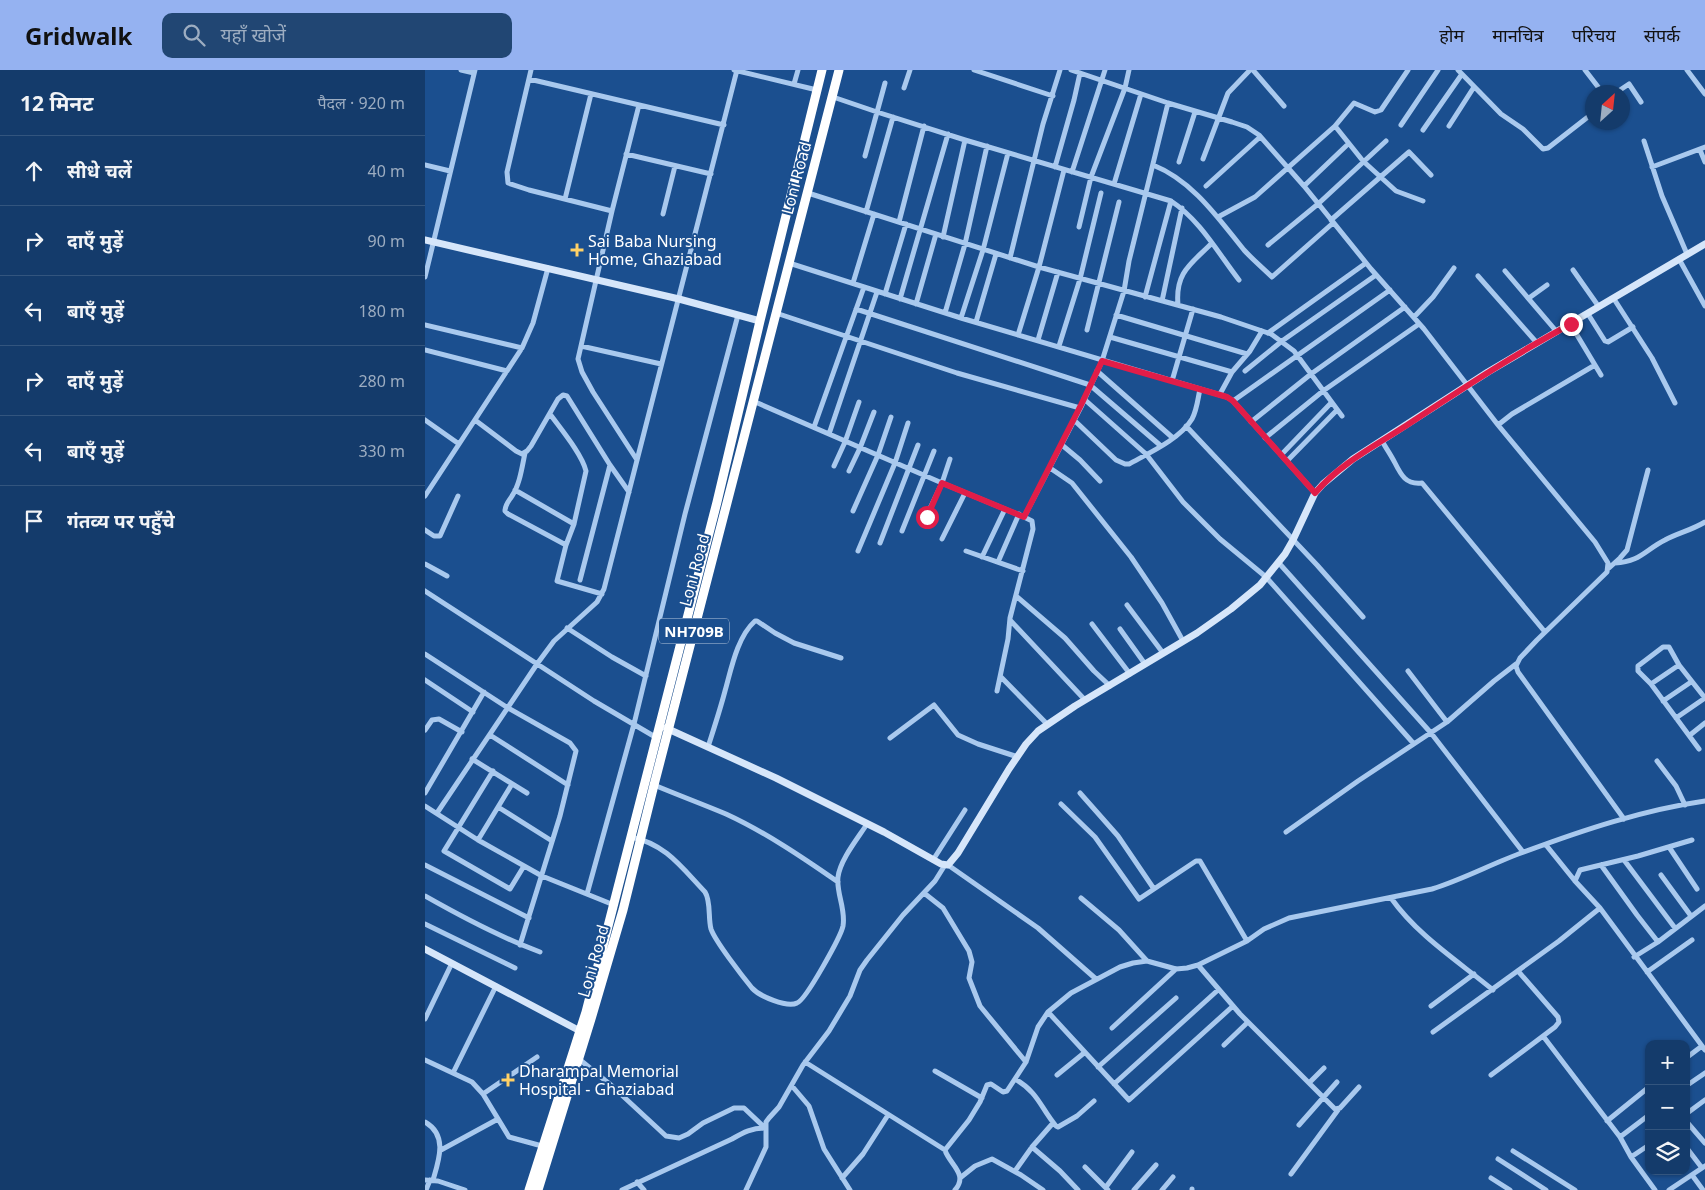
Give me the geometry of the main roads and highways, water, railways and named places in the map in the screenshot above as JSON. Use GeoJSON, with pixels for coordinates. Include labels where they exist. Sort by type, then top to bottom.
{"type":"FeatureCollection","features":[{"type":"Feature","properties":{"kind":"highway","name":"Loni Road"},"geometry":{"type":"LineString","coordinates":[[665,727],[667,698],[822,70]]}},
{"type":"Feature","properties":{"kind":"highway","name":"Loni Road"},"geometry":{"type":"LineString","coordinates":[[529,1190],[580,1031],[631,837],[665,727],[716,544],[839,70]]}},
{"type":"Feature","properties":{"kind":"highway"},"geometry":{"type":"LineString","coordinates":[[745,383],[757,386]]}},
{"type":"Feature","properties":{"kind":"highway"},"geometry":{"type":"LineString","coordinates":[[707,542],[716,544]]}},
{"type":"Feature","properties":{"kind":"highway","name":"Loni Road"},"geometry":{"type":"LineString","coordinates":[[538,1190],[623,910],[654,785],[661,740]]}},
{"type":"Feature","properties":{"kind":"place","name":"Sai Baba Nursing Home, Ghaziabad"},"geometry":{"type":"Point","coordinates":[577,250]}},
{"type":"Feature","properties":{"kind":"place","name":"Dharampal Memorial Hospital - Ghaziabad"},"geometry":{"type":"Point","coordinates":[508,1080]}}]}
